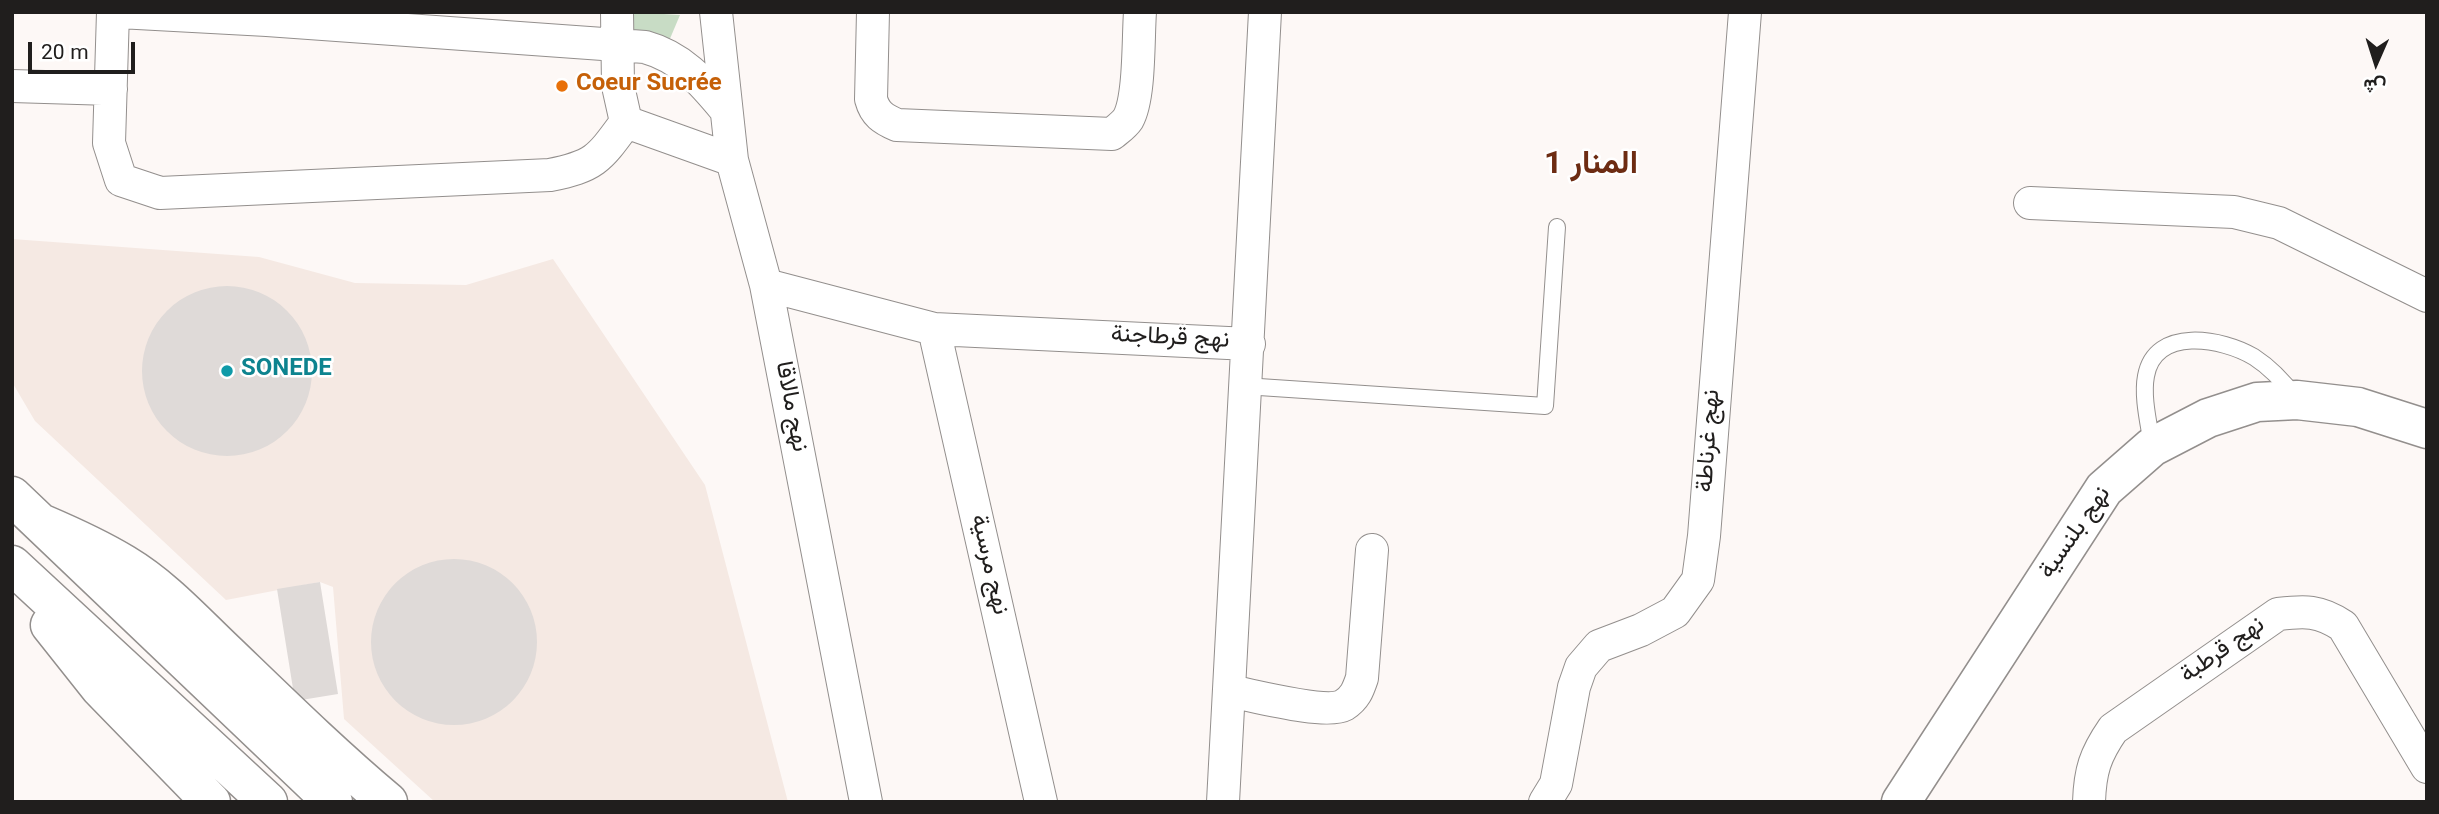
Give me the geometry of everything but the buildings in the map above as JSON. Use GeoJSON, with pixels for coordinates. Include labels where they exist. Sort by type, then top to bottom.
{"type":"FeatureCollection","features":[{"type":"Feature","properties":{"kind":"street"},"geometry":{"type":"LineString","coordinates":[[113,12],[109,143],[121,180],[160,193],[550,175],[580,169],[598,158],[626,122]]}},
{"type":"Feature","properties":{"kind":"street"},"geometry":{"type":"LineString","coordinates":[[119,12],[267,16],[645,47],[676,59],[725,109]]}},
{"type":"Feature","properties":{"kind":"street"},"geometry":{"type":"LineString","coordinates":[[617,12],[618,86],[626,122]]}},
{"type":"Feature","properties":{"kind":"street","name":"نهج مالاقا"},"geometry":{"type":"LineString","coordinates":[[716,12],[732,160],[766,285],[866,802]]}},
{"type":"Feature","properties":{"kind":"street"},"geometry":{"type":"LineString","coordinates":[[873,12],[871,99],[874,111],[885,120],[897,125],[1112,134],[1130,117],[1134,102],[1140,12]]}},
{"type":"Feature","properties":{"kind":"street","name":"نهج قرطاجنة"},"geometry":{"type":"LineString","coordinates":[[766,285],[934,329],[1249,344],[1265,12]]}},
{"type":"Feature","properties":{"kind":"street","name":"نهج غرناطة"},"geometry":{"type":"LineString","coordinates":[[1545,802],[1556,784],[1574,687],[1581,667],[1599,646],[1641,630],[1675,612],[1698,580],[1704,536],[1745,12]]}},
{"type":"Feature","properties":{"kind":"street"},"geometry":{"type":"LineString","coordinates":[[12,86],[111,89]]}},
{"type":"Feature","properties":{"kind":"street"},"geometry":{"type":"LineString","coordinates":[[626,122],[732,160]]}},
{"type":"Feature","properties":{"kind":"street"},"geometry":{"type":"LineString","coordinates":[[2030,202],[2234,212],[2279,223],[2427,296]]}},
{"type":"Feature","properties":{"kind":"street","name":"نهج مرسية"},"geometry":{"type":"LineString","coordinates":[[934,329],[1041,802]]}},
{"type":"Feature","properties":{"kind":"street"},"geometry":{"type":"LineString","coordinates":[[1223,802],[1244,386],[1249,344]]}},
{"type":"Feature","properties":{"kind":"street","name":"نهج بلنسية"},"geometry":{"type":"LineString","coordinates":[[1901,802],[2104,489],[2152,447],[2208,418],[2257,402],[2297,400],[2358,407],[2427,429]]}},
{"type":"Feature","properties":{"kind":"street"},"geometry":{"type":"LineString","coordinates":[[12,496],[333,802]]}},
{"type":"Feature","properties":{"kind":"street"},"geometry":{"type":"LineString","coordinates":[[43,524],[85,542],[125,564],[156,586],[388,802]]}},
{"type":"Feature","properties":{"kind":"street"},"geometry":{"type":"LineString","coordinates":[[1229,691],[1323,709],[1342,706],[1357,694],[1362,678],[1371,550]]}},
{"type":"Feature","properties":{"kind":"street"},"geometry":{"type":"LineString","coordinates":[[13,566],[39,609],[92,678],[211,802]]}},
{"type":"Feature","properties":{"kind":"street"},"geometry":{"type":"LineString","coordinates":[[13,566],[268,802]]}},
{"type":"Feature","properties":{"kind":"street","name":"نهج قرطبة"},"geometry":{"type":"LineString","coordinates":[[2089,802],[2090,778],[2098,751],[2113,729],[2278,614],[2306,610],[2330,618],[2343,626],[2427,767]]}},
{"type":"Feature","properties":{"kind":"lane"},"geometry":{"type":"LineString","coordinates":[[1244,386],[1545,406],[1557,227]]}},
{"type":"Feature","properties":{"kind":"lane"},"geometry":{"type":"LineString","coordinates":[[2152,447],[2145,392],[2146,375],[2152,360],[2163,348],[2178,340],[2231,347],[2251,355],[2269,368],[2297,400]]}},
{"type":"Feature","properties":{"kind":"shaded area","name":"SONEDE"},"geometry":{"type":"Polygon","coordinates":[[[12,239],[259,257],[355,283],[466,285],[553,259],[705,485],[788,802],[435,802],[344,719],[333,587],[320,582],[226,600],[35,421],[12,382],[12,239]]]}},
{"type":"Feature","properties":{"kind":"green space"},"geometry":{"type":"Polygon","coordinates":[[[631,12],[680,15],[669,41],[636,40],[631,12]]]}},
{"type":"Feature","properties":{"kind":"place","name":"Coeur Sucrée"},"geometry":{"type":"Point","coordinates":[562,86]}},
{"type":"Feature","properties":{"kind":"place","name":"SONEDE"},"geometry":{"type":"Point","coordinates":[227,371]}},
{"type":"Feature","properties":{"kind":"district","name":"المنار 1"},"geometry":{"type":"Point","coordinates":[1591,168]}}]}
